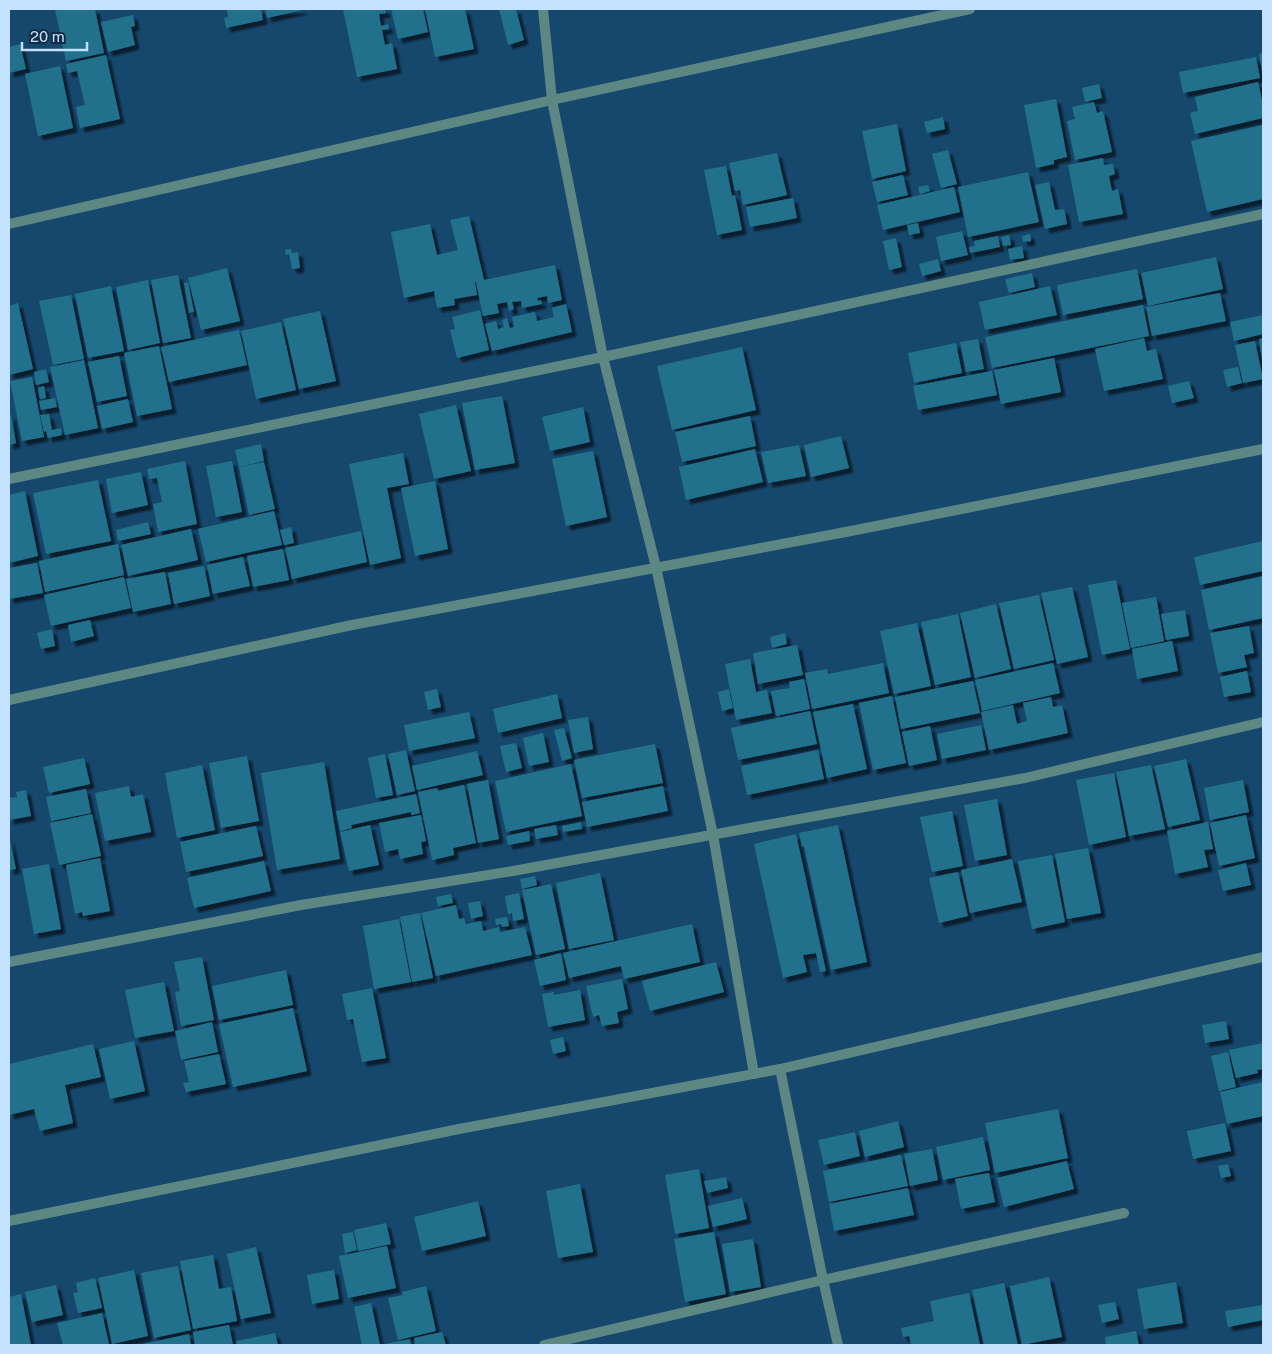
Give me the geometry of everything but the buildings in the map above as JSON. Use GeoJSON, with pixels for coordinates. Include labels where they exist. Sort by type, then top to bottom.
{"type":"FeatureCollection","features":[{"type":"Feature","properties":{"kind":"street"},"geometry":{"type":"LineString","coordinates":[[543,9],[552,100],[603,356],[656,567],[713,835],[754,1074]]}},
{"type":"Feature","properties":{"kind":"street"},"geometry":{"type":"LineString","coordinates":[[9,224],[552,100],[970,9]]}},
{"type":"Feature","properties":{"kind":"street"},"geometry":{"type":"LineString","coordinates":[[9,479],[603,356],[1263,214]]}},
{"type":"Feature","properties":{"kind":"street"},"geometry":{"type":"LineString","coordinates":[[9,700],[320,631],[851,531],[1263,449]]}},
{"type":"Feature","properties":{"kind":"street"},"geometry":{"type":"LineString","coordinates":[[9,962],[301,905],[513,871],[1025,778],[1263,722]]}},
{"type":"Feature","properties":{"kind":"street"},"geometry":{"type":"LineString","coordinates":[[9,1221],[459,1129],[780,1069],[1263,957]]}},
{"type":"Feature","properties":{"kind":"street"},"geometry":{"type":"LineString","coordinates":[[780,1069],[838,1345]]}},
{"type":"Feature","properties":{"kind":"street"},"geometry":{"type":"LineString","coordinates":[[544,1345],[824,1280],[1124,1214]]}}]}
